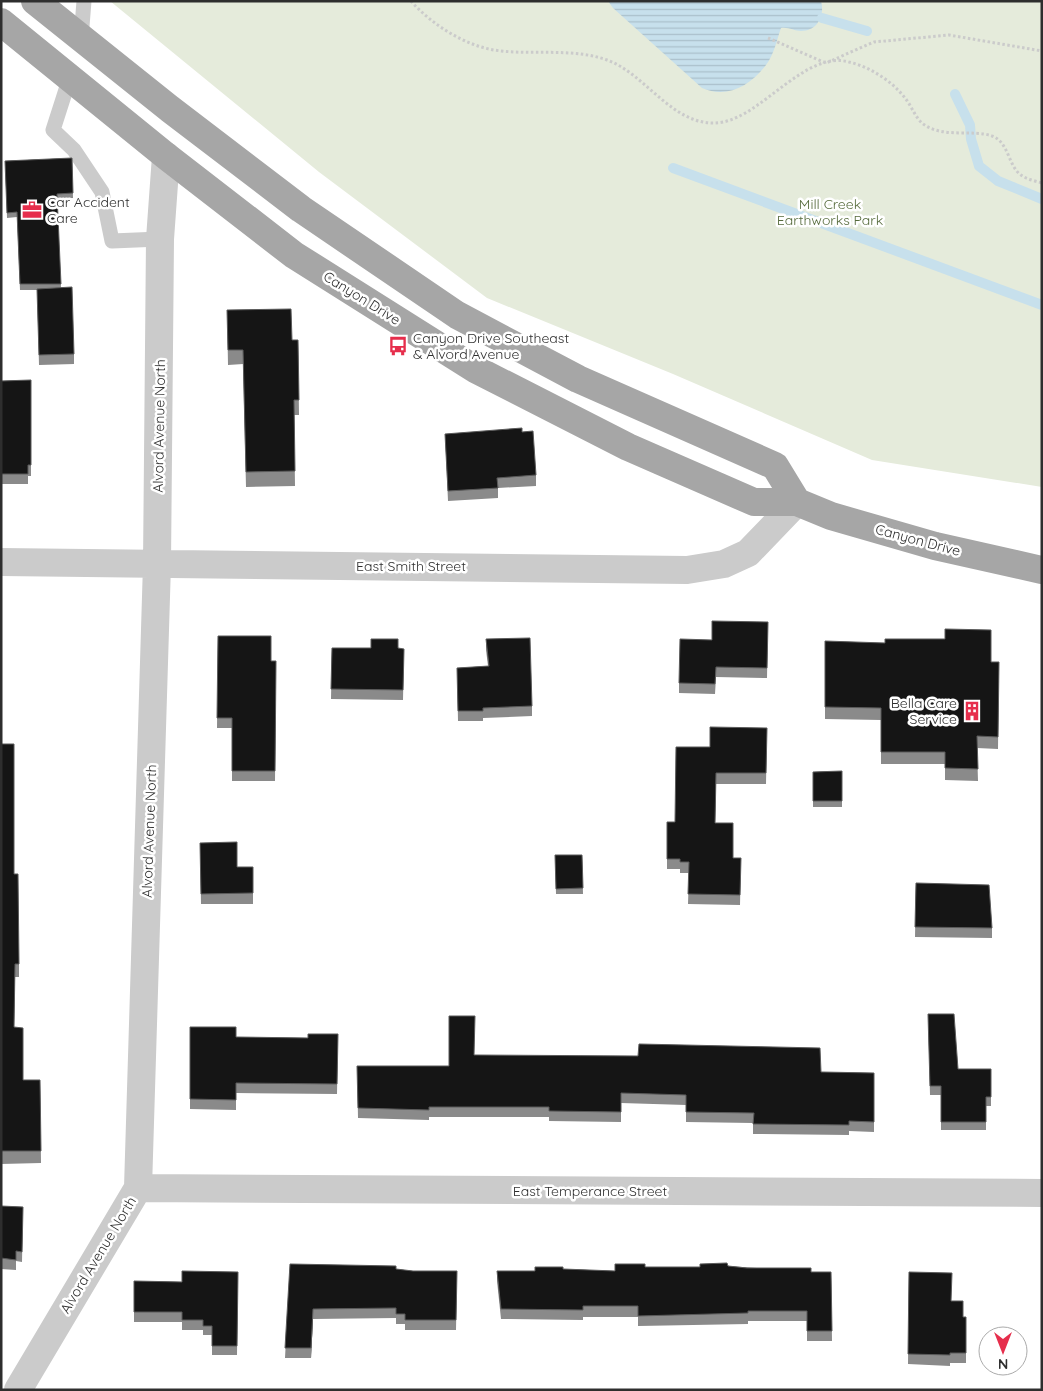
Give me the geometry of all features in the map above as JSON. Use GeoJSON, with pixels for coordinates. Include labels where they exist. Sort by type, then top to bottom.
{"type":"FeatureCollection","features":[{"type":"Feature","properties":{"kind":"main road"},"geometry":{"type":"LineString","coordinates":[[35,1],[301,209],[457,315],[578,379],[775,466],[796,502]]}},
{"type":"Feature","properties":{"kind":"main road","name":"Canyon Drive"},"geometry":{"type":"LineString","coordinates":[[1,22],[166,156],[294,255],[475,369],[628,447],[754,502],[796,502],[831,516],[934,546],[1042,570]]}},
{"type":"Feature","properties":{"kind":"street","name":"Alvord Avenue North"},"geometry":{"type":"LineString","coordinates":[[18,1390],[138,1188],[157,564],[160,239],[166,156]]}},
{"type":"Feature","properties":{"kind":"street","name":"East Smith Street"},"geometry":{"type":"LineString","coordinates":[[1,562],[687,570],[724,564],[748,553],[796,502]]}},
{"type":"Feature","properties":{"kind":"street","name":"East Temperance Street"},"geometry":{"type":"LineString","coordinates":[[138,1188],[1042,1193]]}},
{"type":"Feature","properties":{"kind":"lane"},"geometry":{"type":"LineString","coordinates":[[81,38],[84,1]]}},
{"type":"Feature","properties":{"kind":"lane"},"geometry":{"type":"LineString","coordinates":[[70,77],[53,130],[74,150],[102,192],[112,241],[160,239]]}},
{"type":"Feature","properties":{"kind":"path"},"geometry":{"type":"LineString","coordinates":[[411,1],[418,10],[448,31],[474,45],[495,50],[572,52],[607,60],[634,73],[668,106],[697,120],[721,122],[743,116],[801,73],[874,42],[949,35],[1042,51]]}},
{"type":"Feature","properties":{"kind":"path"},"geometry":{"type":"LineString","coordinates":[[768,38],[826,63],[848,61],[878,73],[905,97],[922,123],[939,131],[992,136],[1004,146],[1020,174],[1042,183]]}},
{"type":"Feature","properties":{"kind":"green space","name":"Mill Creek Earthworks Park"},"geometry":{"type":"Polygon","coordinates":[[[110,1],[1042,1],[1042,487],[872,460],[673,374],[487,298],[319,172],[110,1]]]}},
{"type":"Feature","properties":{"kind":"water"},"geometry":{"type":"Polygon","coordinates":[[[608,1],[821,1],[822,12],[816,25],[807,30],[798,31],[781,28],[771,57],[760,72],[753,79],[737,88],[720,92],[702,88],[613,8],[608,1]]]}},
{"type":"Feature","properties":{"kind":"building","name":"Car Accident Care"},"geometry":{"type":"Polygon","coordinates":[[[72,158],[73,193],[57,194],[61,284],[20,284],[17,212],[7,213],[5,161],[72,158]]]}},
{"type":"Feature","properties":{"kind":"building"},"geometry":{"type":"Polygon","coordinates":[[[72,287],[74,354],[39,355],[37,289],[72,287]]]}},
{"type":"Feature","properties":{"kind":"building"},"geometry":{"type":"Polygon","coordinates":[[[291,309],[292,340],[298,340],[299,400],[294,400],[295,471],[246,472],[243,350],[228,350],[227,310],[291,309]]]}},
{"type":"Feature","properties":{"kind":"building"},"geometry":{"type":"Polygon","coordinates":[[[31,380],[31,465],[28,465],[28,474],[1,474],[1,381],[31,380]]]}},
{"type":"Feature","properties":{"kind":"building"},"geometry":{"type":"Polygon","coordinates":[[[522,428],[522,432],[533,431],[536,475],[497,478],[498,488],[448,491],[445,434],[522,428]]]}},
{"type":"Feature","properties":{"kind":"building"},"geometry":{"type":"Polygon","coordinates":[[[712,621],[768,622],[767,668],[716,667],[715,684],[679,683],[680,639],[712,640],[712,621]]]}},
{"type":"Feature","properties":{"kind":"building"},"geometry":{"type":"Polygon","coordinates":[[[945,629],[991,630],[991,662],[999,662],[998,737],[977,736],[978,769],[945,768],[945,752],[881,752],[881,708],[825,707],[825,641],[885,643],[885,639],[945,639],[945,629]]]}},
{"type":"Feature","properties":{"kind":"building"},"geometry":{"type":"Polygon","coordinates":[[[218,636],[271,636],[271,661],[276,661],[275,771],[232,771],[232,718],[217,718],[218,636]]]}},
{"type":"Feature","properties":{"kind":"building"},"geometry":{"type":"Polygon","coordinates":[[[530,638],[532,706],[483,708],[483,711],[458,711],[457,668],[489,666],[486,639],[530,638]]]}},
{"type":"Feature","properties":{"kind":"building"},"geometry":{"type":"Polygon","coordinates":[[[371,639],[398,639],[398,648],[404,649],[403,690],[331,689],[332,648],[371,648],[371,639]]]}},
{"type":"Feature","properties":{"kind":"building"},"geometry":{"type":"Polygon","coordinates":[[[710,727],[767,728],[766,773],[716,773],[715,823],[733,823],[733,858],[741,858],[740,895],[688,894],[689,862],[680,862],[680,859],[667,859],[667,822],[675,822],[676,747],[710,747],[710,727]]]}},
{"type":"Feature","properties":{"kind":"building"},"geometry":{"type":"Polygon","coordinates":[[[1,744],[14,744],[14,874],[18,874],[19,964],[15,964],[14,1027],[23,1028],[23,1080],[40,1080],[41,1151],[1,1151],[1,744]]]}},
{"type":"Feature","properties":{"kind":"building"},"geometry":{"type":"Polygon","coordinates":[[[842,771],[842,801],[813,801],[813,772],[842,771]]]}},
{"type":"Feature","properties":{"kind":"building"},"geometry":{"type":"Polygon","coordinates":[[[237,842],[237,867],[253,867],[253,893],[201,894],[200,843],[237,842]]]}},
{"type":"Feature","properties":{"kind":"building"},"geometry":{"type":"Polygon","coordinates":[[[555,855],[582,855],[583,888],[556,889],[555,855]]]}},
{"type":"Feature","properties":{"kind":"building"},"geometry":{"type":"Polygon","coordinates":[[[916,883],[989,885],[992,928],[915,927],[916,883]]]}},
{"type":"Feature","properties":{"kind":"building"},"geometry":{"type":"Polygon","coordinates":[[[928,1014],[954,1014],[958,1069],[991,1069],[991,1097],[986,1097],[986,1122],[941,1122],[941,1086],[930,1086],[928,1014]]]}},
{"type":"Feature","properties":{"kind":"building"},"geometry":{"type":"Polygon","coordinates":[[[449,1016],[475,1016],[474,1055],[638,1056],[639,1044],[820,1048],[821,1072],[874,1073],[874,1122],[849,1121],[849,1125],[753,1124],[754,1113],[686,1112],[686,1095],[621,1093],[621,1112],[549,1111],[549,1107],[429,1107],[429,1110],[358,1108],[357,1066],[449,1066],[449,1016]]]}},
{"type":"Feature","properties":{"kind":"building"},"geometry":{"type":"Polygon","coordinates":[[[190,1027],[236,1027],[236,1037],[308,1038],[308,1034],[338,1034],[337,1084],[236,1083],[236,1100],[190,1099],[190,1027]]]}},
{"type":"Feature","properties":{"kind":"building"},"geometry":{"type":"Polygon","coordinates":[[[1,1206],[23,1207],[22,1252],[16,1251],[16,1260],[1,1258],[1,1206]]]}},
{"type":"Feature","properties":{"kind":"building"},"geometry":{"type":"Polygon","coordinates":[[[727,1263],[728,1266],[747,1268],[811,1268],[811,1272],[831,1272],[832,1331],[807,1331],[807,1311],[748,1311],[748,1313],[638,1316],[638,1306],[583,1306],[583,1310],[501,1309],[497,1271],[535,1271],[535,1267],[563,1267],[563,1269],[615,1271],[615,1264],[645,1264],[645,1267],[700,1267],[700,1264],[727,1263]]]}},
{"type":"Feature","properties":{"kind":"building"},"geometry":{"type":"Polygon","coordinates":[[[290,1264],[396,1266],[396,1269],[413,1271],[457,1271],[456,1320],[405,1320],[405,1314],[396,1314],[396,1308],[313,1309],[311,1348],[285,1348],[290,1264]]]}},
{"type":"Feature","properties":{"kind":"building"},"geometry":{"type":"Polygon","coordinates":[[[182,1271],[238,1272],[237,1346],[212,1346],[212,1326],[203,1326],[203,1320],[182,1320],[182,1312],[134,1312],[134,1281],[182,1282],[182,1271]]]}},
{"type":"Feature","properties":{"kind":"building"},"geometry":{"type":"Polygon","coordinates":[[[909,1272],[952,1273],[951,1301],[963,1301],[963,1317],[966,1317],[966,1353],[950,1353],[950,1355],[908,1354],[909,1272]]]}},
{"type":"Feature","properties":{"kind":"waterway"},"geometry":{"type":"LineString","coordinates":[[822,18],[867,31]]}},
{"type":"Feature","properties":{"kind":"waterway"},"geometry":{"type":"LineString","coordinates":[[955,94],[970,125],[971,139],[979,166],[998,181],[1042,199]]}},
{"type":"Feature","properties":{"kind":"waterway"},"geometry":{"type":"LineString","coordinates":[[673,168],[1042,305]]}},
{"type":"Feature","properties":{"kind":"place","name":"Car Accident Care"},"geometry":{"type":"Point","coordinates":[32,210]}},
{"type":"Feature","properties":{"kind":"place","name":"Canyon Drive Southeast & Alvord Avenue"},"geometry":{"type":"Point","coordinates":[398,346]}},
{"type":"Feature","properties":{"kind":"place","name":"Bella Care Service"},"geometry":{"type":"Point","coordinates":[972,711]}}]}
